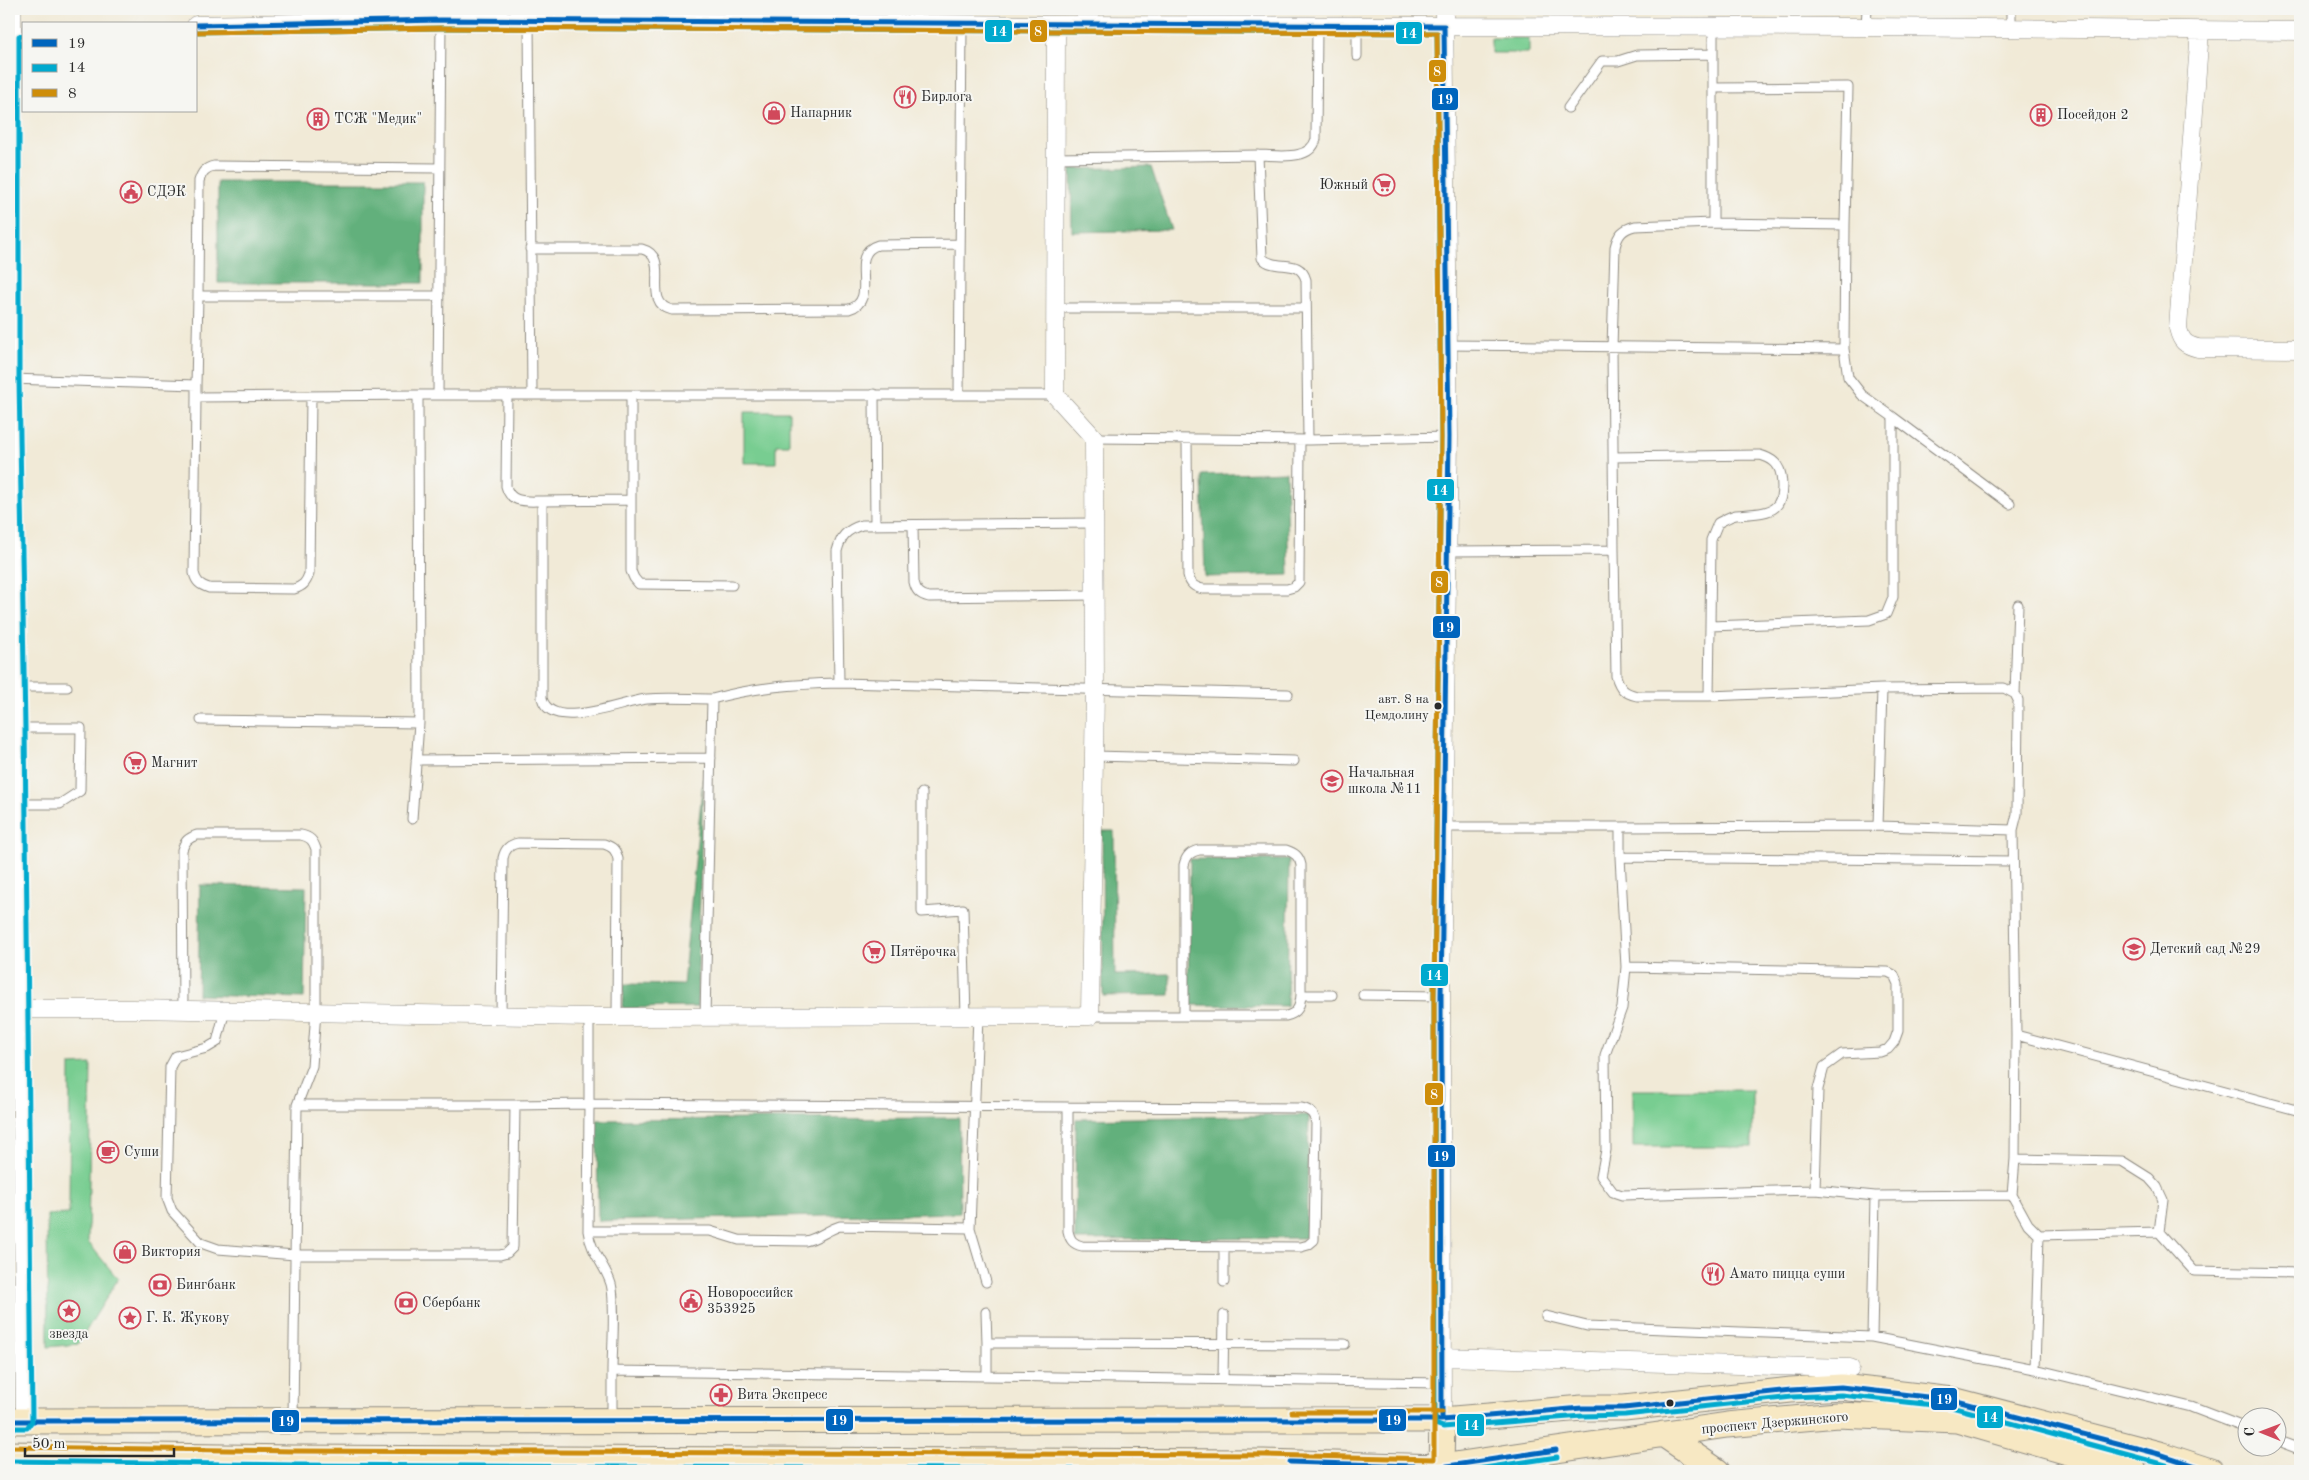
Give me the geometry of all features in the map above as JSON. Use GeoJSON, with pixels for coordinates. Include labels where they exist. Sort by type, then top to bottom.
{"type":"FeatureCollection","features":[{"type":"Feature","properties":{"kind":"street"},"geometry":{"type":"LineString","coordinates":[[12,9],[15,28],[18,101],[11,379],[11,474],[18,687],[19,804],[14,1009],[17,1421],[19,1460]]}},
{"type":"Feature","properties":{"kind":"street"},"geometry":{"type":"LineString","coordinates":[[198,25],[441,20],[489,15],[529,22],[664,15],[1056,25],[1357,26],[1444,17],[1713,27],[1866,26],[2300,30]]}},
{"type":"Feature","properties":{"kind":"street"},"geometry":{"type":"LineString","coordinates":[[1441,1467],[1441,996],[1448,437],[1444,17]]}},
{"type":"Feature","properties":{"kind":"street"},"geometry":{"type":"LineString","coordinates":[[14,1009],[225,1010],[589,1017],[1090,1016],[1095,689],[1094,438],[1055,394],[1056,25]]}},
{"type":"Feature","properties":{"kind":"street"},"geometry":{"type":"LineString","coordinates":[[2200,30],[2178,328],[2180,339],[2188,346],[2198,348],[2300,349]]}},
{"type":"Feature","properties":{"kind":"street"},"geometry":{"type":"LineString","coordinates":[[1442,1357],[1850,1368]]}},
{"type":"Feature","properties":{"kind":"street","name":"проспект Дзержинского"},"geometry":{"type":"LineString","coordinates":[[17,1421],[1442,1420],[1582,1408],[1624,1408],[1791,1390],[1841,1387],[1952,1400],[2159,1454],[2212,1471]]}},
{"type":"Feature","properties":{"kind":"street","name":"проспект Дзержинского"},"geometry":{"type":"LineString","coordinates":[[19,1460],[294,1458],[498,1465],[1264,1462],[1441,1467],[1698,1429],[1836,1415],[1957,1420],[2134,1471]]}},
{"type":"Feature","properties":{"kind":"street"},"geometry":{"type":"LineString","coordinates":[[293,1421],[294,1458]]}},
{"type":"Feature","properties":{"kind":"street"},"geometry":{"type":"LineString","coordinates":[[1698,1429],[1694,1435],[1693,1442],[1709,1468]]}},
{"type":"Feature","properties":{"kind":"street"},"geometry":{"type":"LineString","coordinates":[[1663,1434],[1709,1468]]}},
{"type":"Feature","properties":{"kind":"lane"},"geometry":{"type":"LineString","coordinates":[[1866,26],[1867,9]]}},
{"type":"Feature","properties":{"kind":"lane"},"geometry":{"type":"LineString","coordinates":[[2011,9],[2011,28]]}},
{"type":"Feature","properties":{"kind":"lane"},"geometry":{"type":"LineString","coordinates":[[438,395],[441,20]]}},
{"type":"Feature","properties":{"kind":"lane"},"geometry":{"type":"LineString","coordinates":[[529,22],[532,395]]}},
{"type":"Feature","properties":{"kind":"lane"},"geometry":{"type":"LineString","coordinates":[[959,394],[962,24]]}},
{"type":"Feature","properties":{"kind":"lane"},"geometry":{"type":"LineString","coordinates":[[1056,158],[1302,154],[1309,152],[1314,147],[1316,139],[1317,26]]}},
{"type":"Feature","properties":{"kind":"lane"},"geometry":{"type":"LineString","coordinates":[[1357,26],[1357,56]]}},
{"type":"Feature","properties":{"kind":"lane"},"geometry":{"type":"LineString","coordinates":[[1713,27],[1713,224]]}},
{"type":"Feature","properties":{"kind":"lane"},"geometry":{"type":"LineString","coordinates":[[1568,108],[1602,61],[1618,61],[1638,55],[1713,54]]}},
{"type":"Feature","properties":{"kind":"lane"},"geometry":{"type":"LineString","coordinates":[[1713,88],[1848,87],[1844,349],[1848,377],[1862,395],[2010,504]]}},
{"type":"Feature","properties":{"kind":"lane"},"geometry":{"type":"LineString","coordinates":[[1187,439],[1188,575],[1190,582],[1195,588],[1203,590],[1287,589],[1294,587],[1299,582],[1304,440],[1306,308],[1304,272],[1298,267],[1291,265],[1267,264],[1262,258],[1258,155]]}},
{"type":"Feature","properties":{"kind":"lane"},"geometry":{"type":"LineString","coordinates":[[311,396],[309,574],[307,582],[302,587],[294,589],[209,588],[201,586],[196,580],[194,573],[199,181],[201,174],[207,168],[214,166],[440,168]]}},
{"type":"Feature","properties":{"kind":"lane"},"geometry":{"type":"LineString","coordinates":[[1845,225],[1713,224],[1636,226],[1625,229],[1618,236],[1615,247],[1612,348],[1616,676],[1619,686],[1626,694],[1637,696],[1709,696],[1882,689],[2004,688],[2015,694]]}},
{"type":"Feature","properties":{"kind":"lane"},"geometry":{"type":"LineString","coordinates":[[530,249],[642,248],[649,250],[655,256],[657,263],[657,296],[659,303],[665,309],[849,309],[856,307],[862,302],[864,294],[865,253],[871,247],[878,245],[960,244]]}},
{"type":"Feature","properties":{"kind":"lane"},"geometry":{"type":"LineString","coordinates":[[198,296],[439,296]]}},
{"type":"Feature","properties":{"kind":"lane"},"geometry":{"type":"LineString","coordinates":[[1055,308],[1306,308]]}},
{"type":"Feature","properties":{"kind":"lane"},"geometry":{"type":"LineString","coordinates":[[1446,345],[1844,349]]}},
{"type":"Feature","properties":{"kind":"lane"},"geometry":{"type":"LineString","coordinates":[[11,379],[196,385]]}},
{"type":"Feature","properties":{"kind":"lane"},"geometry":{"type":"LineString","coordinates":[[874,394],[875,525]]}},
{"type":"Feature","properties":{"kind":"lane"},"geometry":{"type":"LineString","coordinates":[[196,397],[1055,394]]}},
{"type":"Feature","properties":{"kind":"lane"},"geometry":{"type":"LineString","coordinates":[[412,819],[419,722],[418,395]]}},
{"type":"Feature","properties":{"kind":"lane"},"geometry":{"type":"LineString","coordinates":[[506,395],[506,486],[508,493],[513,499],[520,501],[631,500]]}},
{"type":"Feature","properties":{"kind":"lane"},"geometry":{"type":"LineString","coordinates":[[632,395],[631,571],[634,578],[639,584],[732,586]]}},
{"type":"Feature","properties":{"kind":"lane"},"geometry":{"type":"LineString","coordinates":[[1710,626],[1869,620],[1886,614],[1893,597],[1893,417]]}},
{"type":"Feature","properties":{"kind":"lane"},"geometry":{"type":"LineString","coordinates":[[1094,438],[1304,440],[1448,437]]}},
{"type":"Feature","properties":{"kind":"lane"},"geometry":{"type":"LineString","coordinates":[[1613,457],[1760,455],[1770,458],[1778,466],[1781,476],[1781,494],[1778,504],[1771,512],[1761,515],[1734,516],[1718,522],[1711,540],[1709,696]]}},
{"type":"Feature","properties":{"kind":"lane"},"geometry":{"type":"LineString","coordinates":[[542,501],[542,698],[544,706],[549,711],[556,713],[585,714],[648,699],[712,699],[775,685],[839,683],[1288,694]]}},
{"type":"Feature","properties":{"kind":"lane"},"geometry":{"type":"LineString","coordinates":[[839,683],[837,551],[841,537],[850,529],[862,525],[1095,523]]}},
{"type":"Feature","properties":{"kind":"lane"},"geometry":{"type":"LineString","coordinates":[[913,525],[914,582],[916,590],[921,595],[929,597],[1095,595]]}},
{"type":"Feature","properties":{"kind":"lane"},"geometry":{"type":"LineString","coordinates":[[1447,551],[1614,550]]}},
{"type":"Feature","properties":{"kind":"lane"},"geometry":{"type":"LineString","coordinates":[[2018,605],[2015,694],[2018,700],[2018,814],[2013,830],[2016,1034],[2015,1159],[2012,1195],[2028,1224],[2039,1235],[2160,1232]]}},
{"type":"Feature","properties":{"kind":"lane"},"geometry":{"type":"LineString","coordinates":[[18,687],[67,686]]}},
{"type":"Feature","properties":{"kind":"lane"},"geometry":{"type":"LineString","coordinates":[[1878,826],[1882,689]]}},
{"type":"Feature","properties":{"kind":"lane"},"geometry":{"type":"LineString","coordinates":[[705,1017],[712,699]]}},
{"type":"Feature","properties":{"kind":"lane"},"geometry":{"type":"LineString","coordinates":[[201,720],[419,722]]}},
{"type":"Feature","properties":{"kind":"lane"},"geometry":{"type":"LineString","coordinates":[[18,728],[82,728],[80,791],[60,804],[19,804]]}},
{"type":"Feature","properties":{"kind":"lane"},"geometry":{"type":"LineString","coordinates":[[1094,756],[1294,761]]}},
{"type":"Feature","properties":{"kind":"lane"},"geometry":{"type":"LineString","coordinates":[[416,760],[711,758]]}},
{"type":"Feature","properties":{"kind":"lane"},"geometry":{"type":"LineString","coordinates":[[922,793],[922,912],[963,909],[972,1016],[975,1107],[970,1228],[986,1282]]}},
{"type":"Feature","properties":{"kind":"lane"},"geometry":{"type":"LineString","coordinates":[[1444,827],[1878,826],[2013,830]]}},
{"type":"Feature","properties":{"kind":"lane"},"geometry":{"type":"LineString","coordinates":[[1620,827],[1626,967],[1622,1008],[1605,1055],[1606,1150],[1601,1176],[1605,1184],[1613,1192],[1622,1195],[1815,1190],[1875,1196],[2012,1195]]}},
{"type":"Feature","properties":{"kind":"lane"},"geometry":{"type":"LineString","coordinates":[[183,1010],[182,850],[184,842],[190,837],[197,835],[301,834],[309,837],[314,842],[316,849],[316,1012],[312,1066],[297,1105],[293,1421]]}},
{"type":"Feature","properties":{"kind":"lane"},"geometry":{"type":"LineString","coordinates":[[501,1015],[503,858],[505,851],[510,845],[518,843],[604,844],[611,846],[616,852],[618,859],[617,1017]]}},
{"type":"Feature","properties":{"kind":"lane"},"geometry":{"type":"LineString","coordinates":[[1090,1016],[1184,1016],[1286,1016],[1293,1014],[1299,1009],[1301,995],[1301,865],[1299,858],[1294,852],[1286,850],[1199,850],[1191,852],[1186,858],[1184,865],[1184,1016]]}},
{"type":"Feature","properties":{"kind":"lane"},"geometry":{"type":"LineString","coordinates":[[1620,857],[2013,861]]}},
{"type":"Feature","properties":{"kind":"lane"},"geometry":{"type":"LineString","coordinates":[[1626,967],[1888,972],[1894,976],[1898,984],[1898,1031],[1894,1042],[1888,1049],[1880,1052],[1842,1054],[1824,1067],[1818,1089],[1815,1190]]}},
{"type":"Feature","properties":{"kind":"lane"},"geometry":{"type":"LineString","coordinates":[[1301,995],[1332,995]]}},
{"type":"Feature","properties":{"kind":"lane"},"geometry":{"type":"LineString","coordinates":[[1363,995],[1441,996]]}},
{"type":"Feature","properties":{"kind":"lane"},"geometry":{"type":"LineString","coordinates":[[225,1010],[219,1036],[213,1046],[182,1053],[172,1061],[166,1198],[172,1211],[201,1243],[210,1247],[295,1255],[500,1254],[507,1252],[513,1247],[515,1240],[515,1105]]}},
{"type":"Feature","properties":{"kind":"lane"},"geometry":{"type":"LineString","coordinates":[[589,1017],[588,1231],[590,1245],[608,1273],[612,1288],[612,1420]]}},
{"type":"Feature","properties":{"kind":"lane"},"geometry":{"type":"LineString","coordinates":[[2016,1034],[2300,1111]]}},
{"type":"Feature","properties":{"kind":"lane"},"geometry":{"type":"LineString","coordinates":[[297,1105],[589,1104],[1301,1108],[1309,1110],[1314,1115],[1316,1123],[1314,1240],[1308,1245],[1301,1247],[1082,1246],[1075,1244],[1070,1239],[1068,1231],[1068,1107]]}},
{"type":"Feature","properties":{"kind":"lane"},"geometry":{"type":"LineString","coordinates":[[2015,1159],[2122,1161],[2149,1178],[2157,1187],[2163,1200],[2160,1232],[2194,1271],[2300,1274]]}},
{"type":"Feature","properties":{"kind":"lane"},"geometry":{"type":"LineString","coordinates":[[1872,1337],[1875,1196]]}},
{"type":"Feature","properties":{"kind":"lane"},"geometry":{"type":"LineString","coordinates":[[588,1231],[710,1231],[739,1240],[805,1241],[813,1240],[830,1229],[840,1226],[970,1228]]}},
{"type":"Feature","properties":{"kind":"lane"},"geometry":{"type":"LineString","coordinates":[[2035,1369],[2039,1235]]}},
{"type":"Feature","properties":{"kind":"lane"},"geometry":{"type":"LineString","coordinates":[[1224,1247],[1224,1282]]}},
{"type":"Feature","properties":{"kind":"lane"},"geometry":{"type":"LineString","coordinates":[[986,1312],[987,1376]]}},
{"type":"Feature","properties":{"kind":"lane"},"geometry":{"type":"LineString","coordinates":[[1223,1379],[1224,1315]]}},
{"type":"Feature","properties":{"kind":"lane"},"geometry":{"type":"LineString","coordinates":[[1546,1316],[1587,1326],[1872,1337],[2035,1369],[2191,1407],[2236,1424]]}},
{"type":"Feature","properties":{"kind":"lane"},"geometry":{"type":"LineString","coordinates":[[987,1343],[1345,1344]]}},
{"type":"Feature","properties":{"kind":"lane"},"geometry":{"type":"LineString","coordinates":[[612,1371],[1442,1383]]}},
{"type":"Feature","properties":{"kind":"lane"},"geometry":{"type":"LineString","coordinates":[[2286,1443],[2300,1448]]}},
{"type":"Feature","properties":{"kind":"green space"},"geometry":{"type":"Polygon","coordinates":[[[1491,38],[1529,38],[1529,53],[1491,53],[1491,38]]]}},
{"type":"Feature","properties":{"kind":"green space"},"geometry":{"type":"Polygon","coordinates":[[[1151,167],[1172,230],[1072,232],[1071,169],[1151,167]]]}},
{"type":"Feature","properties":{"kind":"green space"},"geometry":{"type":"Polygon","coordinates":[[[218,182],[423,182],[423,283],[218,283],[218,182]]]}},
{"type":"Feature","properties":{"kind":"green space"},"geometry":{"type":"Polygon","coordinates":[[[744,412],[789,412],[789,445],[776,445],[776,463],[744,463],[744,412]]]}},
{"type":"Feature","properties":{"kind":"green space"},"geometry":{"type":"Polygon","coordinates":[[[1286,472],[1289,575],[1205,577],[1202,475],[1286,472]]]}},
{"type":"Feature","properties":{"kind":"green space"},"geometry":{"type":"Polygon","coordinates":[[[703,779],[697,1007],[623,1008],[624,984],[683,985],[703,779]]]}},
{"type":"Feature","properties":{"kind":"green space"},"geometry":{"type":"Polygon","coordinates":[[[1102,831],[1114,831],[1115,975],[1170,974],[1170,995],[1103,996],[1102,831]]]}},
{"type":"Feature","properties":{"kind":"green space"},"geometry":{"type":"Polygon","coordinates":[[[1190,859],[1289,860],[1287,1006],[1188,1005],[1190,859]]]}},
{"type":"Feature","properties":{"kind":"green space"},"geometry":{"type":"Polygon","coordinates":[[[200,885],[306,887],[304,998],[198,995],[200,885]]]}},
{"type":"Feature","properties":{"kind":"green space"},"geometry":{"type":"Polygon","coordinates":[[[91,1064],[88,1242],[118,1279],[78,1344],[48,1347],[47,1215],[69,1214],[70,1065],[91,1064]]]}},
{"type":"Feature","properties":{"kind":"green space"},"geometry":{"type":"Polygon","coordinates":[[[1633,1090],[1752,1090],[1752,1147],[1633,1147],[1633,1090]]]}},
{"type":"Feature","properties":{"kind":"green space"},"geometry":{"type":"Polygon","coordinates":[[[1309,1115],[1306,1238],[1075,1240],[1076,1119],[1309,1115]]]}},
{"type":"Feature","properties":{"kind":"green space"},"geometry":{"type":"Polygon","coordinates":[[[959,1118],[960,1213],[598,1221],[597,1120],[959,1118]]]}},
{"type":"Feature","properties":{"kind":"green space"},"geometry":{"type":"Polygon","coordinates":[[[9,1253],[14,1253],[13,1353],[9,1353],[9,1253]]]}},
{"type":"Feature","properties":{"kind":"green space"},"geometry":{"type":"Polygon","coordinates":[[[86,1470],[275,1471],[86,1471],[86,1470]]]}},
{"type":"Feature","properties":{"kind":"transit line","name":"19"},"geometry":{"type":"LineString","coordinates":[[198,25],[441,20],[1444,26],[1449,437],[1441,996],[1442,1420]]}},
{"type":"Feature","properties":{"kind":"transit line","name":"14"},"geometry":{"type":"LineString","coordinates":[[198,32],[441,28],[1437,33],[1441,437],[1434,996],[1435,1424],[1443,1427],[1582,1416],[1625,1415],[1792,1397],[1841,1395],[1952,1407],[2188,1471]]}},
{"type":"Feature","properties":{"kind":"transit line","name":"8"},"geometry":{"type":"LineString","coordinates":[[9,1447],[294,1451],[1264,1455],[1434,1459],[1434,996],[1441,437],[1437,33],[441,28],[198,32]]}},
{"type":"Feature","properties":{"kind":"transit line","name":"14"},"geometry":{"type":"LineString","coordinates":[[9,1428],[27,1428],[32,1421],[25,728],[19,379],[19,36],[22,36]]}},
{"type":"Feature","properties":{"kind":"transit line","name":"19"},"geometry":{"type":"LineString","coordinates":[[9,1421],[1442,1420],[1582,1408],[1624,1408],[1791,1390],[1841,1387],[1953,1400],[2159,1454],[2211,1471]]}},
{"type":"Feature","properties":{"kind":"transit line","name":"8"},"geometry":{"type":"LineString","coordinates":[[1292,1412],[1442,1412]]}},
{"type":"Feature","properties":{"kind":"transit line","name":"19"},"geometry":{"type":"LineString","coordinates":[[1290,1462],[1441,1467],[1556,1450]]}},
{"type":"Feature","properties":{"kind":"transit line","name":"14"},"geometry":{"type":"LineString","coordinates":[[1464,1471],[1557,1457]]}},
{"type":"Feature","properties":{"kind":"transit line","name":"14"},"geometry":{"type":"LineString","coordinates":[[9,1461],[294,1465],[1326,1471]]}},
{"type":"Feature","properties":{"kind":"place","name":"Бирлога"},"geometry":{"type":"Point","coordinates":[905,97]}},
{"type":"Feature","properties":{"kind":"place","name":"Напарник"},"geometry":{"type":"Point","coordinates":[774,113]}},
{"type":"Feature","properties":{"kind":"place","name":"Посейдон 2"},"geometry":{"type":"Point","coordinates":[2041,115]}},
{"type":"Feature","properties":{"kind":"place","name":"ТСЖ \"Медик\""},"geometry":{"type":"Point","coordinates":[318,119]}},
{"type":"Feature","properties":{"kind":"place","name":"Южный"},"geometry":{"type":"Point","coordinates":[1384,185]}},
{"type":"Feature","properties":{"kind":"place","name":"СДЭК"},"geometry":{"type":"Point","coordinates":[131,192]}},
{"type":"Feature","properties":{"kind":"place","name":"авт. 8 на Цемдолину"},"geometry":{"type":"Point","coordinates":[1438,706]}},
{"type":"Feature","properties":{"kind":"place","name":"Магнит"},"geometry":{"type":"Point","coordinates":[135,763]}},
{"type":"Feature","properties":{"kind":"place","name":"Начальная школа №11"},"geometry":{"type":"Point","coordinates":[1332,781]}},
{"type":"Feature","properties":{"kind":"place","name":"Детский сад №29"},"geometry":{"type":"Point","coordinates":[2134,949]}},
{"type":"Feature","properties":{"kind":"place","name":"Пятёрочка"},"geometry":{"type":"Point","coordinates":[874,952]}},
{"type":"Feature","properties":{"kind":"place","name":"Суши"},"geometry":{"type":"Point","coordinates":[108,1152]}},
{"type":"Feature","properties":{"kind":"place","name":"Виктория"},"geometry":{"type":"Point","coordinates":[125,1252]}},
{"type":"Feature","properties":{"kind":"place","name":"Амато пицца суши"},"geometry":{"type":"Point","coordinates":[1713,1274]}},
{"type":"Feature","properties":{"kind":"place","name":"Бингбанк"},"geometry":{"type":"Point","coordinates":[160,1285]}},
{"type":"Feature","properties":{"kind":"place","name":"Новороссийск 353925"},"geometry":{"type":"Point","coordinates":[691,1301]}},
{"type":"Feature","properties":{"kind":"place","name":"Сбербанк"},"geometry":{"type":"Point","coordinates":[406,1303]}},
{"type":"Feature","properties":{"kind":"place","name":"звезда"},"geometry":{"type":"Point","coordinates":[69,1311]}},
{"type":"Feature","properties":{"kind":"place","name":"Г. К. Жукову"},"geometry":{"type":"Point","coordinates":[130,1318]}},
{"type":"Feature","properties":{"kind":"place","name":"Вита Экспресс"},"geometry":{"type":"Point","coordinates":[721,1395]}}]}
